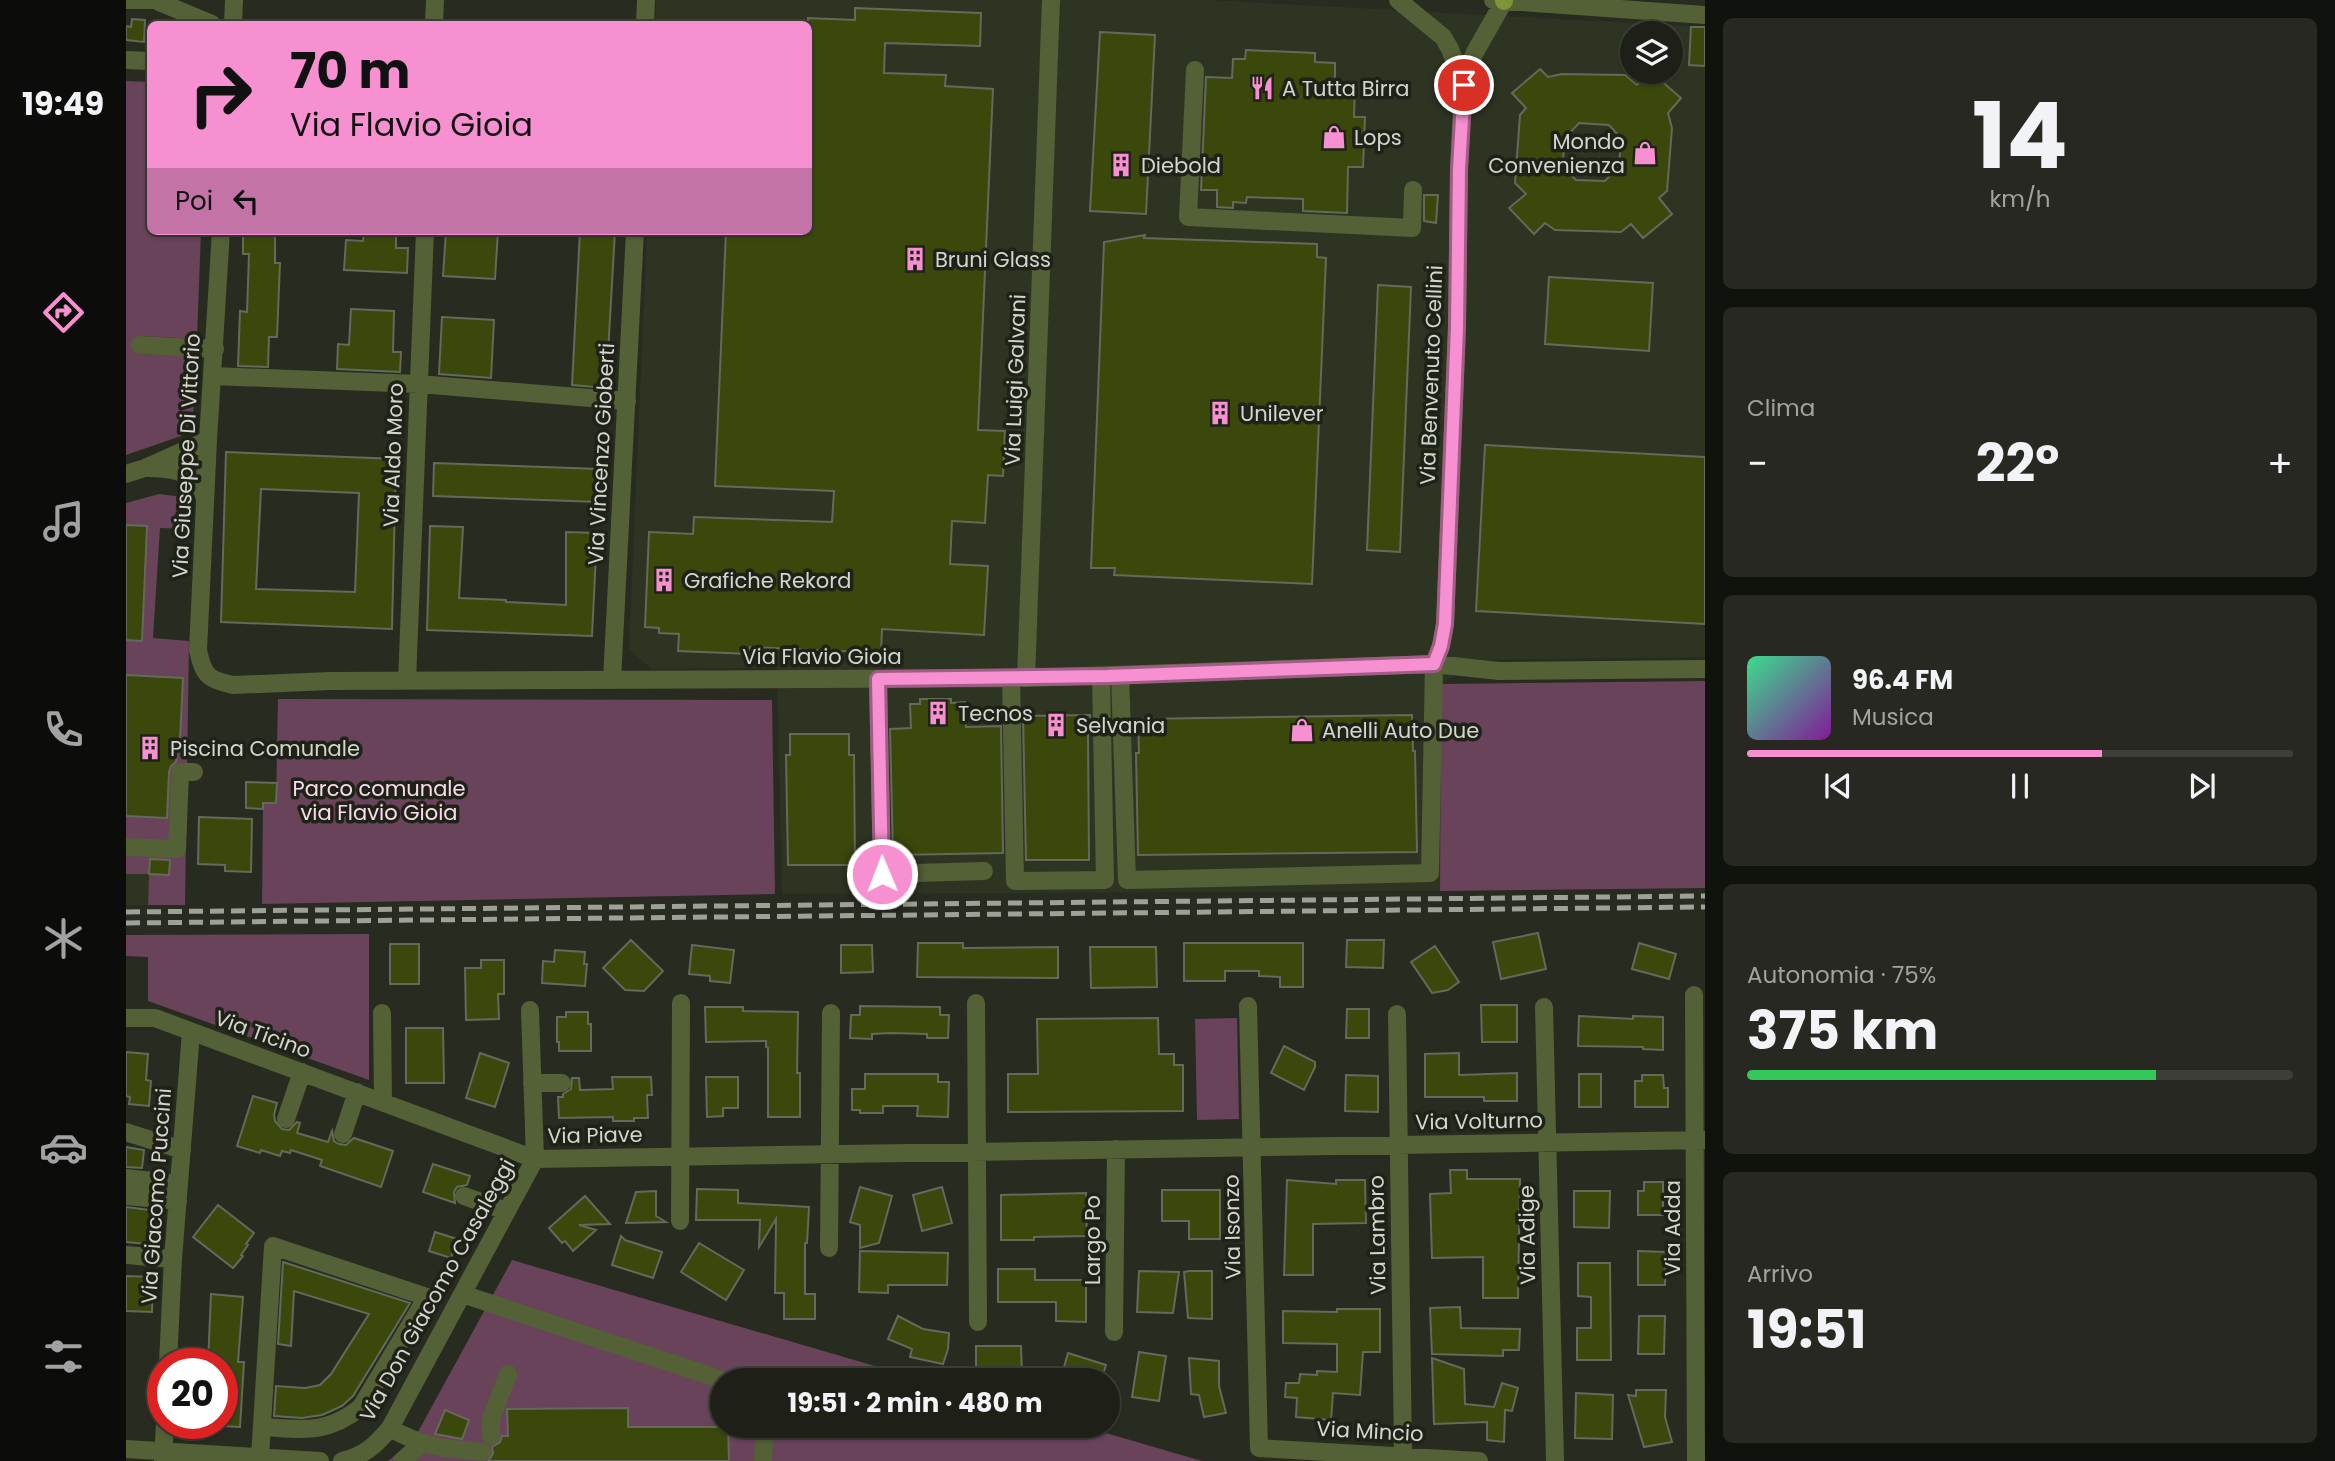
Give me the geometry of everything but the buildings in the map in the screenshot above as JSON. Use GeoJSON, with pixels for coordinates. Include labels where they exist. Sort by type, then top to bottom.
{"type":"FeatureCollection","features":[{"type":"Feature","properties":{"kind":"street"},"geometry":{"type":"LineString","coordinates":[[126,0],[160,1],[205,21]]}},
{"type":"Feature","properties":{"kind":"street"},"geometry":{"type":"LineString","coordinates":[[233,21],[234,0]]}},
{"type":"Feature","properties":{"kind":"street"},"geometry":{"type":"LineString","coordinates":[[434,21],[435,0]]}},
{"type":"Feature","properties":{"kind":"street"},"geometry":{"type":"LineString","coordinates":[[645,21],[646,0]]}},
{"type":"Feature","properties":{"kind":"street","name":"Via Luigi Galvani"},"geometry":{"type":"LineString","coordinates":[[1051,0],[1018,678],[1015,881],[1105,880],[1101,676]]}},
{"type":"Feature","properties":{"kind":"street"},"geometry":{"type":"LineString","coordinates":[[1398,0],[1443,37],[1464,85]]}},
{"type":"Feature","properties":{"kind":"street"},"geometry":{"type":"LineString","coordinates":[[1493,0],[1705,15]]}},
{"type":"Feature","properties":{"kind":"street"},"geometry":{"type":"LineString","coordinates":[[1464,85],[1474,54],[1504,0]]}},
{"type":"Feature","properties":{"kind":"street"},"geometry":{"type":"LineString","coordinates":[[126,60],[147,61]]}},
{"type":"Feature","properties":{"kind":"street"},"geometry":{"type":"LineString","coordinates":[[1195,70],[1188,217],[1412,228],[1413,190]]}},
{"type":"Feature","properties":{"kind":"street","name":"Via Benvenuto Cellini"},"geometry":{"type":"LineString","coordinates":[[1120,676],[1127,880],[1430,873],[1434,664],[1441,646],[1446,610],[1457,327],[1459,169],[1464,85]]}},
{"type":"Feature","properties":{"kind":"street","name":"Via Giuseppe Di Vittorio"},"geometry":{"type":"LineString","coordinates":[[212,679],[204,671],[198,650],[221,235]]}},
{"type":"Feature","properties":{"kind":"street","name":"Via Aldo Moro"},"geometry":{"type":"LineString","coordinates":[[407,681],[425,235]]}},
{"type":"Feature","properties":{"kind":"street","name":"Via Vincenzo Gioberti"},"geometry":{"type":"LineString","coordinates":[[612,680],[635,235]]}},
{"type":"Feature","properties":{"kind":"street"},"geometry":{"type":"LineString","coordinates":[[140,345],[215,349]]}},
{"type":"Feature","properties":{"kind":"street"},"geometry":{"type":"LineString","coordinates":[[214,376],[419,384],[627,401]]}},
{"type":"Feature","properties":{"kind":"street"},"geometry":{"type":"LineString","coordinates":[[126,474],[208,440]]}},
{"type":"Feature","properties":{"kind":"street"},"geometry":{"type":"LineString","coordinates":[[145,468],[165,468],[190,476],[202,487],[205,499]]}},
{"type":"Feature","properties":{"kind":"street","name":"Via Flavio Gioia"},"geometry":{"type":"LineString","coordinates":[[212,679],[233,684],[1018,678],[1434,664],[1499,671],[1705,669]]}},
{"type":"Feature","properties":{"kind":"street"},"geometry":{"type":"LineString","coordinates":[[878,679],[882,874],[984,872]]}},
{"type":"Feature","properties":{"kind":"street"},"geometry":{"type":"LineString","coordinates":[[126,847],[177,849],[180,772],[194,772]]}},
{"type":"Feature","properties":{"kind":"street","name":"Via Adda"},"geometry":{"type":"LineString","coordinates":[[1695,995],[1700,1140],[1696,1461]]}},
{"type":"Feature","properties":{"kind":"street"},"geometry":{"type":"LineString","coordinates":[[680,1221],[681,1003]]}},
{"type":"Feature","properties":{"kind":"street"},"geometry":{"type":"LineString","coordinates":[[976,1003],[978,1322]]}},
{"type":"Feature","properties":{"kind":"street","name":"Via Isonzo"},"geometry":{"type":"LineString","coordinates":[[1248,1006],[1259,1448]]}},
{"type":"Feature","properties":{"kind":"street","name":"Via Adige"},"geometry":{"type":"LineString","coordinates":[[1544,1007],[1555,1461]]}},
{"type":"Feature","properties":{"kind":"street","name":"Via Piave"},"geometry":{"type":"LineString","coordinates":[[530,1010],[535,1158],[977,1152]]}},
{"type":"Feature","properties":{"kind":"street"},"geometry":{"type":"LineString","coordinates":[[382,1013],[383,1101]]}},
{"type":"Feature","properties":{"kind":"street"},"geometry":{"type":"LineString","coordinates":[[829,1248],[831,1013]]}},
{"type":"Feature","properties":{"kind":"street","name":"Via Lambro"},"geometry":{"type":"LineString","coordinates":[[1397,1014],[1403,1455]]}},
{"type":"Feature","properties":{"kind":"street","name":"Via Ticino"},"geometry":{"type":"LineString","coordinates":[[126,1018],[155,1018],[535,1158]]}},
{"type":"Feature","properties":{"kind":"street","name":"Via Giacomo Puccini"},"geometry":{"type":"LineString","coordinates":[[169,1348],[191,1032]]}},
{"type":"Feature","properties":{"kind":"street"},"geometry":{"type":"LineString","coordinates":[[286,1119],[302,1072]]}},
{"type":"Feature","properties":{"kind":"street"},"geometry":{"type":"LineString","coordinates":[[532,1083],[562,1083]]}},
{"type":"Feature","properties":{"kind":"street"},"geometry":{"type":"LineString","coordinates":[[343,1134],[358,1092]]}},
{"type":"Feature","properties":{"kind":"street"},"geometry":{"type":"LineString","coordinates":[[126,1132],[182,1150]]}},
{"type":"Feature","properties":{"kind":"street","name":"Via Volturno"},"geometry":{"type":"LineString","coordinates":[[1253,1147],[1700,1140]]}},
{"type":"Feature","properties":{"kind":"street"},"geometry":{"type":"LineString","coordinates":[[977,1152],[1253,1147]]}},
{"type":"Feature","properties":{"kind":"street","name":"Largo Po"},"geometry":{"type":"LineString","coordinates":[[1114,1332],[1116,1149]]}},
{"type":"Feature","properties":{"kind":"street","name":"Via Don Giacomo Casaleggi"},"geometry":{"type":"LineString","coordinates":[[342,1461],[369,1451],[390,1428],[535,1158]]}},
{"type":"Feature","properties":{"kind":"street"},"geometry":{"type":"LineString","coordinates":[[126,1178],[178,1193]]}},
{"type":"Feature","properties":{"kind":"street"},"geometry":{"type":"LineString","coordinates":[[126,1196],[178,1193]]}},
{"type":"Feature","properties":{"kind":"street"},"geometry":{"type":"LineString","coordinates":[[464,1196],[506,1211]]}},
{"type":"Feature","properties":{"kind":"street"},"geometry":{"type":"LineString","coordinates":[[262,1427],[319,1429],[352,1414],[361,1407],[432,1299],[273,1246],[262,1427],[271,1459]]}},
{"type":"Feature","properties":{"kind":"street"},"geometry":{"type":"LineString","coordinates":[[126,1255],[173,1259]]}},
{"type":"Feature","properties":{"kind":"street"},"geometry":{"type":"LineString","coordinates":[[462,1294],[710,1376]]}},
{"type":"Feature","properties":{"kind":"street"},"geometry":{"type":"LineString","coordinates":[[390,1428],[421,1444],[487,1444],[491,1419],[508,1374]]}},
{"type":"Feature","properties":{"kind":"street"},"geometry":{"type":"LineString","coordinates":[[763,1461],[764,1438]]}},
{"type":"Feature","properties":{"kind":"street"},"geometry":{"type":"LineString","coordinates":[[402,1461],[421,1444]]}},
{"type":"Feature","properties":{"kind":"street"},"geometry":{"type":"LineString","coordinates":[[126,1448],[163,1456],[320,1461]]}},
{"type":"Feature","properties":{"kind":"street","name":"Via Mincio"},"geometry":{"type":"LineString","coordinates":[[1259,1448],[1479,1461]]}},
{"type":"Feature","properties":{"kind":"shaded area"},"geometry":{"type":"Polygon","coordinates":[[[656,0],[1210,0],[1620,22],[1620,84],[1683,84],[1683,26],[1705,27],[1705,657],[1475,660],[1441,684],[1440,891],[782,894],[777,668],[651,669],[629,649],[647,235],[812,235],[812,21],[655,21],[656,0]]]}},
{"type":"Feature","properties":{"kind":"shaded area"},"geometry":{"type":"Polygon","coordinates":[[[126,874],[149,874],[148,905],[126,905],[126,874]]]}},
{"type":"Feature","properties":{"kind":"green space"},"geometry":{"type":"Polygon","coordinates":[[[126,81],[147,82],[147,235],[201,235],[197,339],[140,336],[139,354],[196,356],[193,418],[181,436],[126,455],[126,81]]]}},
{"type":"Feature","properties":{"kind":"green space"},"geometry":{"type":"Polygon","coordinates":[[[159,494],[190,498],[187,529],[160,528],[153,638],[189,641],[185,905],[148,905],[149,874],[126,874],[126,503],[159,494]]]}},
{"type":"Feature","properties":{"kind":"green space"},"geometry":{"type":"Polygon","coordinates":[[[1705,681],[1705,888],[1440,891],[1441,684],[1705,681]]]}},
{"type":"Feature","properties":{"kind":"green space","name":"Parco comunale via Flavio Gioia"},"geometry":{"type":"Polygon","coordinates":[[[278,699],[772,700],[775,894],[262,904],[263,803],[276,803],[278,699]]]}},
{"type":"Feature","properties":{"kind":"green space"},"geometry":{"type":"Polygon","coordinates":[[[369,934],[369,1080],[148,1001],[148,957],[126,956],[126,935],[369,934]]]}},
{"type":"Feature","properties":{"kind":"green space"},"geometry":{"type":"Polygon","coordinates":[[[1237,1018],[1239,1119],[1197,1120],[1195,1019],[1237,1018]]]}},
{"type":"Feature","properties":{"kind":"green space"},"geometry":{"type":"Polygon","coordinates":[[[512,1260],[882,1368],[710,1368],[710,1438],[1120,1437],[1202,1461],[388,1461],[413,1441],[512,1260]]]}},
{"type":"Feature","properties":{"kind":"railway"},"geometry":{"type":"LineString","coordinates":[[126,912],[1705,896]]}},
{"type":"Feature","properties":{"kind":"railway"},"geometry":{"type":"LineString","coordinates":[[126,923],[1705,907]]}},
{"type":"Feature","properties":{"kind":"place","name":"A Tutta Birra"},"geometry":{"type":"Point","coordinates":[1262,88]}},
{"type":"Feature","properties":{"kind":"place","name":"Lops"},"geometry":{"type":"Point","coordinates":[1334,137]}},
{"type":"Feature","properties":{"kind":"place","name":"Mondo Convenienza"},"geometry":{"type":"Point","coordinates":[1645,153]}},
{"type":"Feature","properties":{"kind":"place","name":"Diebold"},"geometry":{"type":"Point","coordinates":[1121,165]}},
{"type":"Feature","properties":{"kind":"place","name":"Bruni Glass"},"geometry":{"type":"Point","coordinates":[915,259]}},
{"type":"Feature","properties":{"kind":"place","name":"Unilever"},"geometry":{"type":"Point","coordinates":[1220,413]}},
{"type":"Feature","properties":{"kind":"place","name":"Grafiche Rekord"},"geometry":{"type":"Point","coordinates":[664,580]}},
{"type":"Feature","properties":{"kind":"place","name":"Tecnos"},"geometry":{"type":"Point","coordinates":[938,713]}},
{"type":"Feature","properties":{"kind":"place","name":"Selvania"},"geometry":{"type":"Point","coordinates":[1056,725]}},
{"type":"Feature","properties":{"kind":"place","name":"Anelli Auto Due"},"geometry":{"type":"Point","coordinates":[1302,730]}},
{"type":"Feature","properties":{"kind":"place","name":"Piscina Comunale"},"geometry":{"type":"Point","coordinates":[150,748]}},
{"type":"Feature","properties":{"kind":"route"},"geometry":{"type":"LineString","coordinates":[[882,874],[878,679],[1108,676],[1434,664],[1445,624],[1464,85]]}}]}
